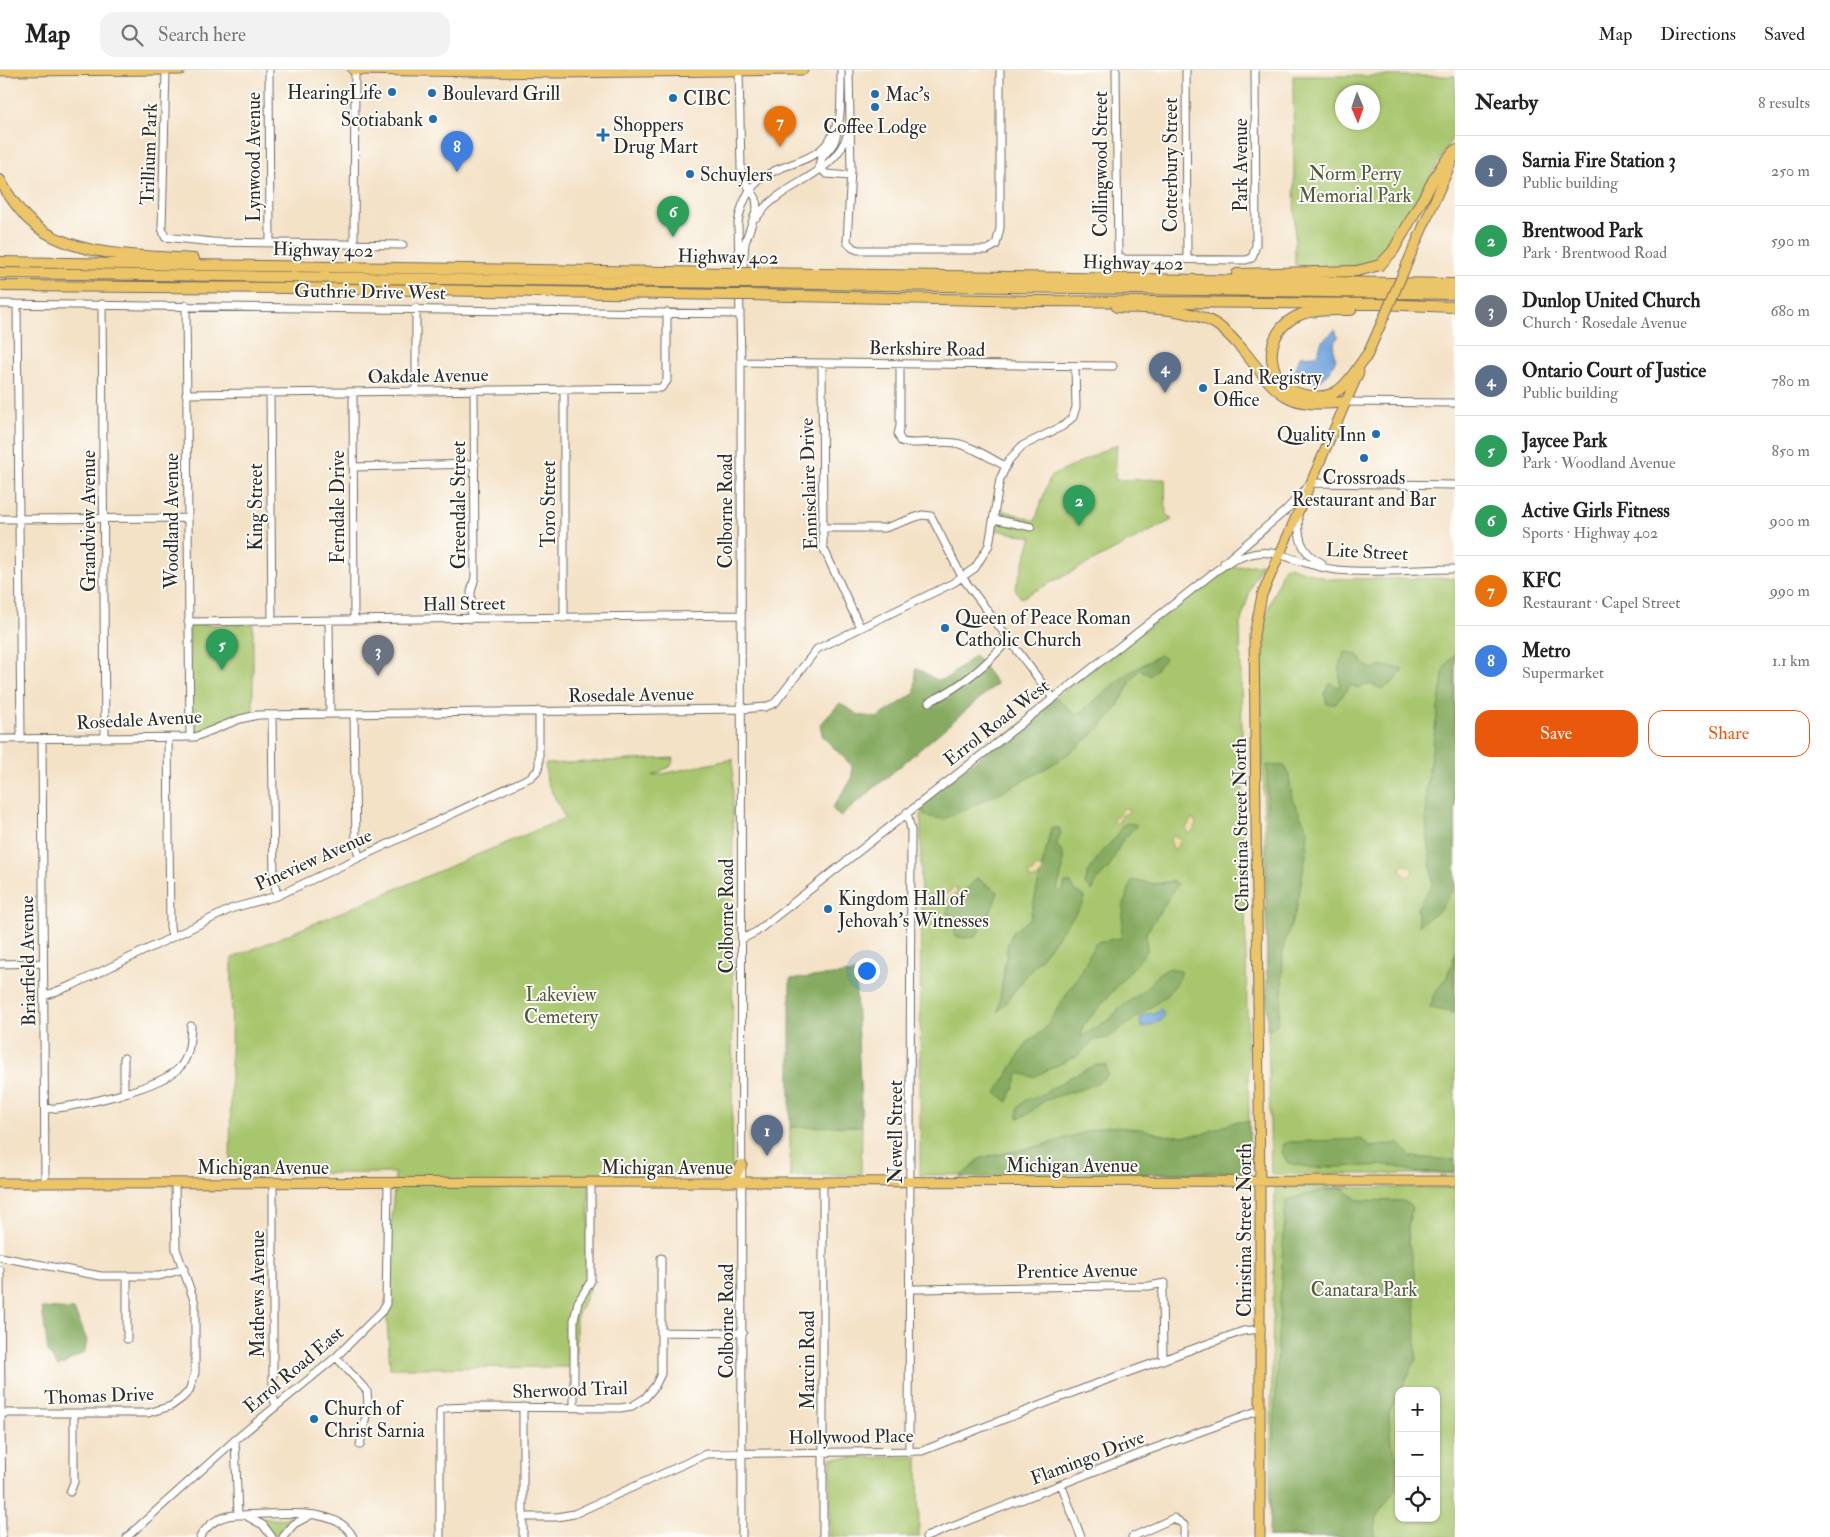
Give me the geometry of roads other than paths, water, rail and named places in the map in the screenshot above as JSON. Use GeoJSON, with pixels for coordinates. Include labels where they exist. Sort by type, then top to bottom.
{"type":"FeatureCollection","features":[{"type":"Feature","properties":{"kind":"highway"},"geometry":{"type":"LineString","coordinates":[[1004,277],[1073,273],[1241,274],[1370,269],[1385,261],[1393,251],[1442,165],[1455,150]]}},
{"type":"Feature","properties":{"kind":"highway"},"geometry":{"type":"LineString","coordinates":[[0,180],[27,218],[47,233],[83,247],[118,253],[196,259],[288,262],[373,268]]}},
{"type":"Feature","properties":{"kind":"highway","name":"Highway 402"},"geometry":{"type":"LineString","coordinates":[[0,262],[373,268],[740,286],[1004,277],[1455,284]]}},
{"type":"Feature","properties":{"kind":"highway"},"geometry":{"type":"LineString","coordinates":[[0,273],[740,286],[1455,294]]}},
{"type":"Feature","properties":{"kind":"highway","name":"Highway 402"},"geometry":{"type":"LineString","coordinates":[[0,279],[740,286],[1455,300]]}},
{"type":"Feature","properties":{"kind":"highway"},"geometry":{"type":"LineString","coordinates":[[1357,282],[1455,279]]}},
{"type":"Feature","properties":{"kind":"highway"},"geometry":{"type":"LineString","coordinates":[[0,286],[292,288],[740,286],[1036,301],[1193,314],[1215,323],[1223,330],[1272,386],[1288,399],[1319,405],[1344,402]]}},
{"type":"Feature","properties":{"kind":"highway"},"geometry":{"type":"LineString","coordinates":[[1036,301],[1368,304],[1455,307]]}},
{"type":"Feature","properties":{"kind":"highway"},"geometry":{"type":"LineString","coordinates":[[1368,353],[1342,388],[1330,395],[1317,397],[1298,394],[1284,385],[1275,371],[1272,357],[1273,342],[1280,329],[1285,323],[1302,314],[1409,306]]}},
{"type":"Feature","properties":{"kind":"main road"},"geometry":{"type":"LineString","coordinates":[[0,71],[181,70]]}},
{"type":"Feature","properties":{"kind":"main road"},"geometry":{"type":"LineString","coordinates":[[354,70],[557,72],[803,70]]}},
{"type":"Feature","properties":{"kind":"main road","name":"Christina Street North"},"geometry":{"type":"LineString","coordinates":[[1260,1537],[1260,1181],[1254,654],[1259,607],[1344,402],[1368,353],[1455,154]]}},
{"type":"Feature","properties":{"kind":"main road"},"geometry":{"type":"LineString","coordinates":[[723,1182],[736,1176],[742,1164]]}},
{"type":"Feature","properties":{"kind":"main road","name":"Michigan Avenue"},"geometry":{"type":"LineString","coordinates":[[0,1183],[273,1182],[388,1184],[1455,1181]]}},
{"type":"Feature","properties":{"kind":"street","name":"Trillium Park"},"geometry":{"type":"LineString","coordinates":[[166,70],[162,228],[165,237],[196,241],[270,243]]}},
{"type":"Feature","properties":{"kind":"street","name":"Lynwood Avenue"},"geometry":{"type":"LineString","coordinates":[[269,70],[270,243]]}},
{"type":"Feature","properties":{"kind":"street"},"geometry":{"type":"LineString","coordinates":[[354,70],[354,245]]}},
{"type":"Feature","properties":{"kind":"street"},"geometry":{"type":"LineString","coordinates":[[841,70],[838,120],[834,144],[819,162],[820,170],[826,174],[850,176]]}},
{"type":"Feature","properties":{"kind":"street"},"geometry":{"type":"LineString","coordinates":[[850,70],[850,176],[846,236],[850,246],[858,250],[987,250],[996,245],[1000,228],[1000,70]]}},
{"type":"Feature","properties":{"kind":"street","name":"Collingwood Street"},"geometry":{"type":"LineString","coordinates":[[1116,70],[1117,250],[1124,259],[1187,259]]}},
{"type":"Feature","properties":{"kind":"street","name":"Cotterbury Street"},"geometry":{"type":"LineString","coordinates":[[1186,70],[1187,259]]}},
{"type":"Feature","properties":{"kind":"street","name":"Park Avenue"},"geometry":{"type":"LineString","coordinates":[[1187,259],[1252,258],[1256,245],[1255,70]]}},
{"type":"Feature","properties":{"kind":"street","name":"Colborne Road"},"geometry":{"type":"LineString","coordinates":[[739,71],[741,169],[757,201],[754,222],[745,243],[740,286]]}},
{"type":"Feature","properties":{"kind":"street"},"geometry":{"type":"LineString","coordinates":[[750,189],[768,173],[814,156],[830,140],[838,120]]}},
{"type":"Feature","properties":{"kind":"street"},"geometry":{"type":"LineString","coordinates":[[754,222],[762,210],[774,199],[820,170],[841,148],[850,125]]}},
{"type":"Feature","properties":{"kind":"street"},"geometry":{"type":"LineString","coordinates":[[741,169],[746,189],[743,202]]}},
{"type":"Feature","properties":{"kind":"street","name":"Colborne Road"},"geometry":{"type":"LineString","coordinates":[[742,1537],[741,362],[738,223],[743,202],[750,189]]}},
{"type":"Feature","properties":{"kind":"street"},"geometry":{"type":"LineString","coordinates":[[270,243],[403,245]]}},
{"type":"Feature","properties":{"kind":"street","name":"Guthrie Drive West"},"geometry":{"type":"LineString","coordinates":[[0,304],[416,308],[740,314]]}},
{"type":"Feature","properties":{"kind":"street"},"geometry":{"type":"LineString","coordinates":[[17,304],[21,739]]}},
{"type":"Feature","properties":{"kind":"street","name":"Grandview Avenue"},"geometry":{"type":"LineString","coordinates":[[102,304],[105,738]]}},
{"type":"Feature","properties":{"kind":"street","name":"Woodland Avenue"},"geometry":{"type":"LineString","coordinates":[[186,305],[190,737]]}},
{"type":"Feature","properties":{"kind":"street"},"geometry":{"type":"LineString","coordinates":[[416,308],[416,392]]}},
{"type":"Feature","properties":{"kind":"street","name":"Oakdale Avenue"},"geometry":{"type":"LineString","coordinates":[[186,394],[661,388],[667,381],[667,312]]}},
{"type":"Feature","properties":{"kind":"street","name":"Berkshire Road"},"geometry":{"type":"LineString","coordinates":[[741,362],[1113,366]]}},
{"type":"Feature","properties":{"kind":"street","name":"Ennisclaire Drive"},"geometry":{"type":"LineString","coordinates":[[822,363],[822,528],[825,556],[860,627]]}},
{"type":"Feature","properties":{"kind":"street"},"geometry":{"type":"LineString","coordinates":[[900,364],[900,426],[898,434],[901,441],[908,444],[917,442],[957,443],[1005,466]]}},
{"type":"Feature","properties":{"kind":"street","name":"Rosedale Avenue"},"geometry":{"type":"LineString","coordinates":[[0,739],[190,737],[209,733],[244,718],[272,715],[742,709],[765,707],[775,703],[814,652],[860,627],[962,577],[975,568],[989,545],[1000,479],[1005,466],[1022,446],[1063,426],[1071,420],[1076,407],[1075,366]]}},
{"type":"Feature","properties":{"kind":"street","name":"Toro Street"},"geometry":{"type":"LineString","coordinates":[[564,389],[564,618]]}},
{"type":"Feature","properties":{"kind":"street","name":"Greendale Street"},"geometry":{"type":"LineString","coordinates":[[471,619],[471,592],[475,577],[474,391]]}},
{"type":"Feature","properties":{"kind":"street","name":"Ferndale Drive"},"geometry":{"type":"LineString","coordinates":[[353,392],[354,620]]}},
{"type":"Feature","properties":{"kind":"street","name":"King Street"},"geometry":{"type":"LineString","coordinates":[[270,393],[272,622]]}},
{"type":"Feature","properties":{"kind":"street"},"geometry":{"type":"LineString","coordinates":[[1344,402],[1455,403]]}},
{"type":"Feature","properties":{"kind":"street"},"geometry":{"type":"LineString","coordinates":[[353,467],[475,464]]}},
{"type":"Feature","properties":{"kind":"street"},"geometry":{"type":"LineString","coordinates":[[1217,570],[1237,550],[1279,516],[1311,483],[1455,485]]}},
{"type":"Feature","properties":{"kind":"street"},"geometry":{"type":"LineString","coordinates":[[1298,512],[1298,536],[1306,553],[1328,566],[1346,570]]}},
{"type":"Feature","properties":{"kind":"street"},"geometry":{"type":"LineString","coordinates":[[822,528],[885,528],[928,514],[935,522],[962,577],[1053,698]]}},
{"type":"Feature","properties":{"kind":"street"},"geometry":{"type":"LineString","coordinates":[[0,519],[187,518]]}},
{"type":"Feature","properties":{"kind":"street"},"geometry":{"type":"LineString","coordinates":[[994,519],[1031,527]]}},
{"type":"Feature","properties":{"kind":"street","name":"Errol Road West"},"geometry":{"type":"LineString","coordinates":[[742,939],[756,932],[1217,570],[1235,559],[1248,555],[1280,554]]}},
{"type":"Feature","properties":{"kind":"street","name":"Lite Street"},"geometry":{"type":"LineString","coordinates":[[1280,554],[1322,567],[1346,570],[1455,569]]}},
{"type":"Feature","properties":{"kind":"street","name":"Hall Street"},"geometry":{"type":"LineString","coordinates":[[188,622],[741,615]]}},
{"type":"Feature","properties":{"kind":"street"},"geometry":{"type":"LineString","coordinates":[[329,621],[330,714]]}},
{"type":"Feature","properties":{"kind":"street"},"geometry":{"type":"LineString","coordinates":[[929,702],[952,689],[993,656],[1009,639]]}},
{"type":"Feature","properties":{"kind":"street","name":"Pineview Avenue"},"geometry":{"type":"LineString","coordinates":[[44,996],[73,985],[233,908],[278,896],[536,774],[540,765],[538,711]]}},
{"type":"Feature","properties":{"kind":"street"},"geometry":{"type":"LineString","coordinates":[[354,714],[356,845],[360,857]]}},
{"type":"Feature","properties":{"kind":"street"},"geometry":{"type":"LineString","coordinates":[[272,715],[274,881],[278,896]]}},
{"type":"Feature","properties":{"kind":"street"},"geometry":{"type":"LineString","coordinates":[[168,738],[170,927],[172,937]]}},
{"type":"Feature","properties":{"kind":"street","name":"Briarfield Avenue"},"geometry":{"type":"LineString","coordinates":[[42,739],[45,1183]]}},
{"type":"Feature","properties":{"kind":"street","name":"Newell Street"},"geometry":{"type":"LineString","coordinates":[[907,812],[911,830],[909,1452]]}},
{"type":"Feature","properties":{"kind":"street"},"geometry":{"type":"LineString","coordinates":[[0,964],[43,963]]}},
{"type":"Feature","properties":{"kind":"street"},"geometry":{"type":"LineString","coordinates":[[45,1109],[72,1107],[159,1082],[180,1067],[189,1053],[191,1026]]}},
{"type":"Feature","properties":{"kind":"street"},"geometry":{"type":"LineString","coordinates":[[124,1058],[124,1092]]}},
{"type":"Feature","properties":{"kind":"street","name":"Mathews Avenue"},"geometry":{"type":"LineString","coordinates":[[273,1182],[273,1397],[276,1405]]}},
{"type":"Feature","properties":{"kind":"street","name":"Marcin Road"},"geometry":{"type":"LineString","coordinates":[[823,1182],[823,1537]]}},
{"type":"Feature","properties":{"kind":"street","name":"Thomas Drive"},"geometry":{"type":"LineString","coordinates":[[1,1413],[148,1413],[171,1406],[189,1391],[195,1373],[194,1303],[174,1239],[175,1183]]}},
{"type":"Feature","properties":{"kind":"street"},"geometry":{"type":"LineString","coordinates":[[574,1407],[574,1320],[578,1302],[591,1282],[592,1183]]}},
{"type":"Feature","properties":{"kind":"street","name":"Errol Road East"},"geometry":{"type":"LineString","coordinates":[[128,1537],[235,1440],[336,1357],[386,1304],[388,1184]]}},
{"type":"Feature","properties":{"kind":"street"},"geometry":{"type":"LineString","coordinates":[[0,1257],[95,1275],[159,1276],[184,1269]]}},
{"type":"Feature","properties":{"kind":"street","name":"Sherwood Trail"},"geometry":{"type":"LineString","coordinates":[[440,1537],[440,1411],[446,1408],[620,1408],[632,1406],[645,1398],[652,1391],[661,1374],[661,1258]]}},
{"type":"Feature","properties":{"kind":"street"},"geometry":{"type":"LineString","coordinates":[[0,1270],[2,1537]]}},
{"type":"Feature","properties":{"kind":"street"},"geometry":{"type":"LineString","coordinates":[[127,1276],[127,1340]]}},
{"type":"Feature","properties":{"kind":"street","name":"Prentice Avenue"},"geometry":{"type":"LineString","coordinates":[[910,1289],[996,1288],[1037,1285],[1149,1286],[1165,1283],[1162,1294],[1164,1360]]}},
{"type":"Feature","properties":{"kind":"street","name":"Hollywood Place"},"geometry":{"type":"LineString","coordinates":[[523,1517],[557,1518],[574,1514],[702,1455],[909,1452],[926,1450],[1164,1360],[1243,1332],[1261,1329]]}},
{"type":"Feature","properties":{"kind":"street"},"geometry":{"type":"LineString","coordinates":[[662,1332],[743,1333]]}},
{"type":"Feature","properties":{"kind":"street"},"geometry":{"type":"LineString","coordinates":[[336,1357],[367,1391],[368,1406],[360,1445]]}},
{"type":"Feature","properties":{"kind":"street"},"geometry":{"type":"LineString","coordinates":[[523,1407],[523,1537]]}},
{"type":"Feature","properties":{"kind":"street","name":"Flamingo Drive"},"geometry":{"type":"LineString","coordinates":[[926,1537],[1208,1428],[1260,1410]]}},
{"type":"Feature","properties":{"kind":"street"},"geometry":{"type":"LineString","coordinates":[[70,1492],[74,1482],[74,1414]]}},
{"type":"Feature","properties":{"kind":"street"},"geometry":{"type":"LineString","coordinates":[[235,1440],[238,1515]]}},
{"type":"Feature","properties":{"kind":"street"},"geometry":{"type":"LineString","coordinates":[[1061,1484],[1081,1537]]}},
{"type":"Feature","properties":{"kind":"street"},"geometry":{"type":"LineString","coordinates":[[238,1515],[258,1521],[272,1537]]}},
{"type":"Feature","properties":{"kind":"street"},"geometry":{"type":"LineString","coordinates":[[200,1537],[214,1520],[238,1515],[314,1515],[329,1517],[339,1521],[348,1528],[353,1537]]}},
{"type":"Feature","properties":{"kind":"street"},"geometry":{"type":"LineString","coordinates":[[283,1537],[294,1524],[314,1515]]}},
{"type":"Feature","properties":{"kind":"street"},"geometry":{"type":"LineString","coordinates":[[1132,1537],[1174,1518],[1184,1525],[1184,1537]]}},
{"type":"Feature","properties":{"kind":"water"},"geometry":{"type":"Polygon","coordinates":[[[1335,330],[1338,337],[1334,348],[1336,359],[1324,378],[1315,381],[1310,380],[1295,372],[1300,356],[1317,355],[1322,341],[1335,330]]]}},
{"type":"Feature","properties":{"kind":"water"},"geometry":{"type":"Polygon","coordinates":[[[1160,1009],[1164,1014],[1162,1020],[1145,1028],[1141,1027],[1140,1017],[1150,1013],[1154,1015],[1160,1009]]]}},
{"type":"Feature","properties":{"kind":"place","name":"HearingLife"},"geometry":{"type":"Point","coordinates":[392,92]}},
{"type":"Feature","properties":{"kind":"place","name":"Boulevard Grill"},"geometry":{"type":"Point","coordinates":[432,93]}},
{"type":"Feature","properties":{"kind":"place","name":"Mac's"},"geometry":{"type":"Point","coordinates":[875,94]}},
{"type":"Feature","properties":{"kind":"place","name":"CIBC"},"geometry":{"type":"Point","coordinates":[673,98]}},
{"type":"Feature","properties":{"kind":"place","name":"Coffee Lodge"},"geometry":{"type":"Point","coordinates":[875,107]}},
{"type":"Feature","properties":{"kind":"place","name":"Scotiabank"},"geometry":{"type":"Point","coordinates":[433,119]}},
{"type":"Feature","properties":{"kind":"place","name":"Shoppers Drug Mart"},"geometry":{"type":"Point","coordinates":[603,135]}},
{"type":"Feature","properties":{"kind":"place","name":"KFC"},"geometry":{"type":"Point","coordinates":[780,147]}},
{"type":"Feature","properties":{"kind":"place","name":"Metro"},"geometry":{"type":"Point","coordinates":[457,172]}},
{"type":"Feature","properties":{"kind":"place","name":"Schuylers"},"geometry":{"type":"Point","coordinates":[690,174]}},
{"type":"Feature","properties":{"kind":"place","name":"Active Girls Fitness"},"geometry":{"type":"Point","coordinates":[673,237]}},
{"type":"Feature","properties":{"kind":"place","name":"Land Registry Office"},"geometry":{"type":"Point","coordinates":[1203,388]}},
{"type":"Feature","properties":{"kind":"place","name":"Ontario Court of Justice"},"geometry":{"type":"Point","coordinates":[1165,393]}},
{"type":"Feature","properties":{"kind":"place","name":"Quality Inn"},"geometry":{"type":"Point","coordinates":[1376,434]}},
{"type":"Feature","properties":{"kind":"place","name":"Crossroads Restaurant and Bar"},"geometry":{"type":"Point","coordinates":[1364,458]}},
{"type":"Feature","properties":{"kind":"place","name":"Brentwood Park"},"geometry":{"type":"Point","coordinates":[1079,526]}},
{"type":"Feature","properties":{"kind":"place","name":"Queen of Peace Roman Catholic Church"},"geometry":{"type":"Point","coordinates":[945,628]}},
{"type":"Feature","properties":{"kind":"place","name":"Jaycee Park"},"geometry":{"type":"Point","coordinates":[222,670]}},
{"type":"Feature","properties":{"kind":"place","name":"Dunlop United Church"},"geometry":{"type":"Point","coordinates":[378,676]}},
{"type":"Feature","properties":{"kind":"place","name":"Kingdom Hall of Jehovah's Witnesses"},"geometry":{"type":"Point","coordinates":[828,909]}},
{"type":"Feature","properties":{"kind":"place","name":"Sarnia Fire Station 3"},"geometry":{"type":"Point","coordinates":[767,1156]}},
{"type":"Feature","properties":{"kind":"place","name":"Church of Christ Sarnia"},"geometry":{"type":"Point","coordinates":[314,1419]}},
{"type":"Feature","properties":{"kind":"park label","name":"Norm Perry Memorial Park"},"geometry":{"type":"Point","coordinates":[1355,184]}},
{"type":"Feature","properties":{"kind":"park label","name":"Lakeview Cemetery"},"geometry":{"type":"Point","coordinates":[561,1005]}},
{"type":"Feature","properties":{"kind":"park label","name":"Canatara Park"},"geometry":{"type":"Point","coordinates":[1364,1289]}}]}
